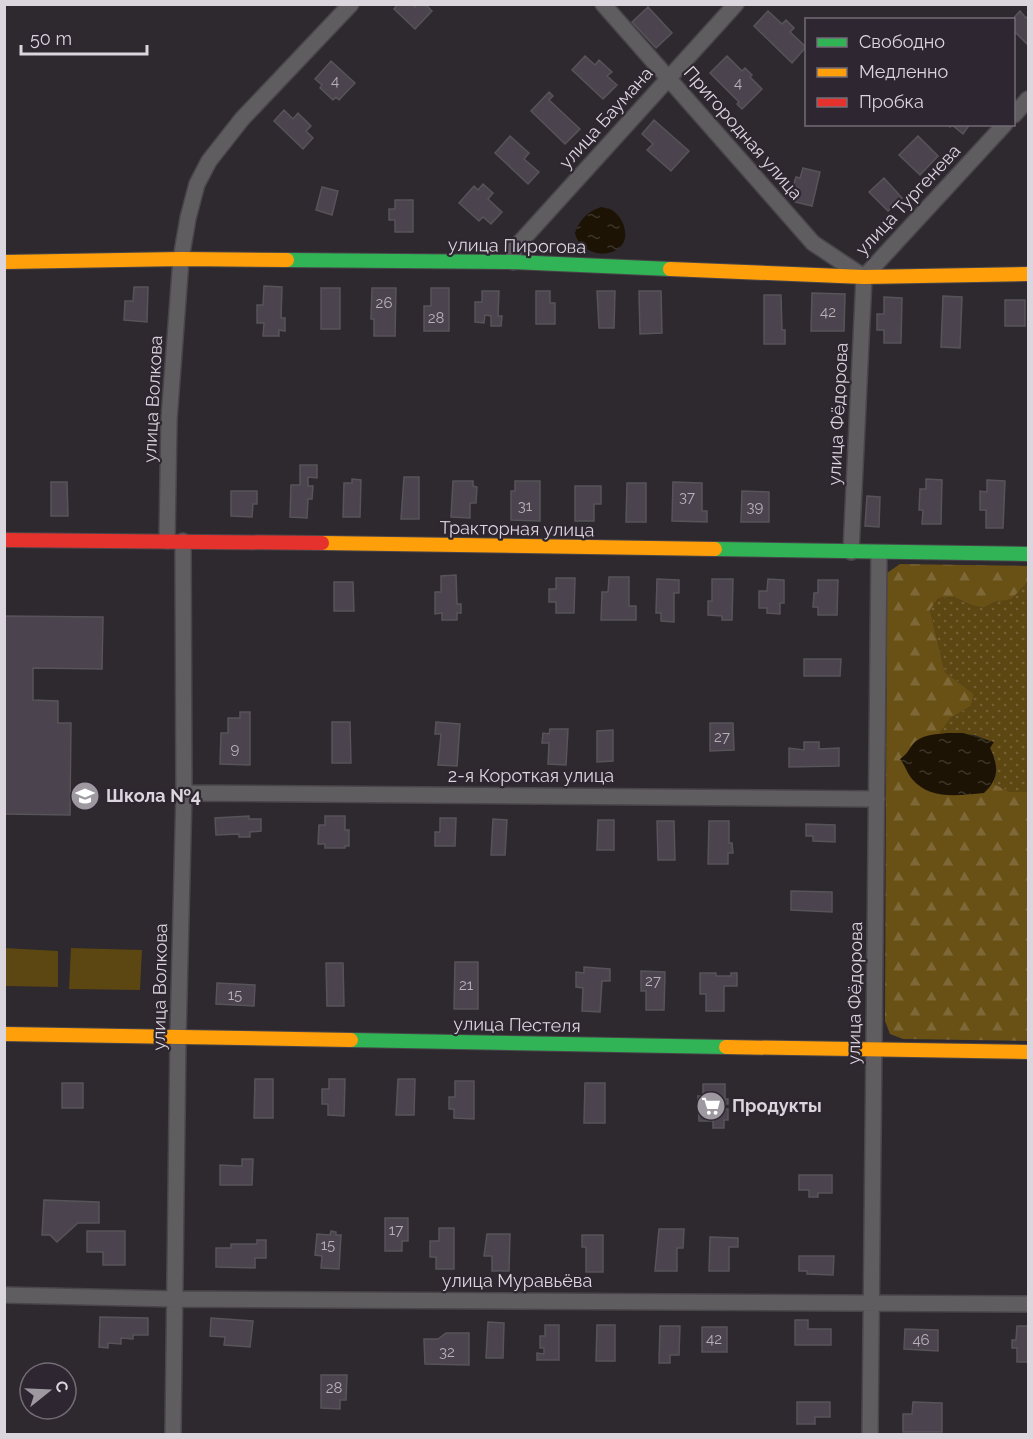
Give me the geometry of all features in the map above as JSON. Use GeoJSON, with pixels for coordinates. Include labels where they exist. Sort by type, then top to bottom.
{"type":"FeatureCollection","features":[{"type":"Feature","properties":{"kind":"street","name":"улица Волкова"},"geometry":{"type":"LineString","coordinates":[[173,1434],[178,1037],[184,793],[170,419],[182,259],[188,218],[197,184],[209,161],[242,119],[351,4]]}},
{"type":"Feature","properties":{"kind":"street","name":"Пригородная улица"},"geometry":{"type":"LineString","coordinates":[[603,4],[813,243],[864,277]]}},
{"type":"Feature","properties":{"kind":"street","name":"улица Баумана"},"geometry":{"type":"LineString","coordinates":[[513,262],[514,249],[736,4]]}},
{"type":"Feature","properties":{"kind":"street"},"geometry":{"type":"LineString","coordinates":[[1015,114],[1029,99]]}},
{"type":"Feature","properties":{"kind":"street","name":"улица Тургенева"},"geometry":{"type":"LineString","coordinates":[[864,277],[1003,126]]}},
{"type":"Feature","properties":{"kind":"street","name":"улица Пирогова"},"geometry":{"type":"LineString","coordinates":[[4,262],[182,259],[513,262],[864,277],[1029,274]]}},
{"type":"Feature","properties":{"kind":"street","name":"улица Фёдорова"},"geometry":{"type":"LineString","coordinates":[[851,552],[864,277]]}},
{"type":"Feature","properties":{"kind":"street","name":"Тракторная улица"},"geometry":{"type":"LineString","coordinates":[[4,540],[1029,554]]}},
{"type":"Feature","properties":{"kind":"street","name":"улица Фёдорова"},"geometry":{"type":"LineString","coordinates":[[870,1434],[879,552]]}},
{"type":"Feature","properties":{"kind":"street","name":"2-я Короткая улица"},"geometry":{"type":"LineString","coordinates":[[184,793],[877,799]]}},
{"type":"Feature","properties":{"kind":"street","name":"улица Пестеля"},"geometry":{"type":"LineString","coordinates":[[4,1034],[1029,1052]]}},
{"type":"Feature","properties":{"kind":"street","name":"улица Муравьёва"},"geometry":{"type":"LineString","coordinates":[[4,1295],[175,1299],[1029,1304]]}},
{"type":"Feature","properties":{"kind":"shaded area"},"geometry":{"type":"Polygon","coordinates":[[[1028,582],[1028,792],[1010,792],[994,784],[997,764],[990,748],[993,742],[975,735],[938,733],[951,718],[971,706],[974,694],[945,672],[930,610],[937,598],[954,597],[983,608],[1011,598],[1028,582]]]}},
{"type":"Feature","properties":{"kind":"shaded area"},"geometry":{"type":"Polygon","coordinates":[[[4,948],[58,951],[58,987],[5,986],[4,948]]]}},
{"type":"Feature","properties":{"kind":"shaded area"},"geometry":{"type":"Polygon","coordinates":[[[71,948],[142,950],[140,990],[69,989],[71,948]]]}},
{"type":"Feature","properties":{"kind":"green space"},"geometry":{"type":"Polygon","coordinates":[[[900,564],[1028,566],[1028,582],[1011,599],[995,602],[983,608],[954,597],[938,598],[930,610],[945,672],[974,694],[971,706],[951,718],[939,733],[963,733],[994,742],[990,748],[997,764],[994,784],[1010,792],[1028,792],[1028,1041],[903,1039],[890,1034],[885,1021],[887,573],[900,564]]]}},
{"type":"Feature","properties":{"kind":"water"},"geometry":{"type":"Polygon","coordinates":[[[601,207],[610,209],[618,215],[625,231],[624,242],[621,246],[608,253],[588,249],[582,245],[575,233],[585,217],[601,207]]]}},
{"type":"Feature","properties":{"kind":"water"},"geometry":{"type":"Polygon","coordinates":[[[963,733],[994,742],[990,748],[996,772],[993,783],[984,793],[937,794],[928,791],[912,779],[900,759],[916,741],[924,737],[963,733]]]}},
{"type":"Feature","properties":{"kind":"building"},"geometry":{"type":"Polygon","coordinates":[[[398,4],[413,4],[415,7],[417,4],[425,4],[432,11],[415,29],[394,9],[398,4]]]}},
{"type":"Feature","properties":{"kind":"building"},"geometry":{"type":"Polygon","coordinates":[[[648,7],[672,33],[656,48],[632,22],[648,7]]]}},
{"type":"Feature","properties":{"kind":"building"},"geometry":{"type":"Polygon","coordinates":[[[768,11],[782,24],[786,20],[794,28],[790,32],[805,48],[792,63],[754,26],[768,11]]]}},
{"type":"Feature","properties":{"kind":"building"},"geometry":{"type":"Polygon","coordinates":[[[1020,11],[1026,18],[1028,16],[1028,45],[1015,32],[1014,18],[1020,11]]]}},
{"type":"Feature","properties":{"kind":"building"},"geometry":{"type":"Polygon","coordinates":[[[585,56],[595,65],[599,60],[612,72],[607,76],[617,85],[603,99],[572,70],[585,56]]]}},
{"type":"Feature","properties":{"kind":"building"},"geometry":{"type":"Polygon","coordinates":[[[727,56],[742,71],[745,68],[762,89],[742,109],[737,104],[739,102],[710,73],[727,56]]]}},
{"type":"Feature","properties":{"kind":"building"},"geometry":{"type":"Polygon","coordinates":[[[331,61],[355,83],[339,100],[336,97],[333,100],[320,88],[322,85],[315,79],[331,61]]]}},
{"type":"Feature","properties":{"kind":"building"},"geometry":{"type":"Polygon","coordinates":[[[549,92],[553,96],[549,100],[580,129],[565,144],[531,111],[549,92]]]}},
{"type":"Feature","properties":{"kind":"building"},"geometry":{"type":"Polygon","coordinates":[[[284,110],[293,119],[298,113],[311,126],[306,131],[313,138],[303,149],[274,121],[284,110]]]}},
{"type":"Feature","properties":{"kind":"building"},"geometry":{"type":"Polygon","coordinates":[[[654,120],[689,151],[671,171],[647,150],[653,144],[642,134],[654,120]]]}},
{"type":"Feature","properties":{"kind":"building"},"geometry":{"type":"Polygon","coordinates":[[[953,126],[969,126],[963,134],[953,126]]]}},
{"type":"Feature","properties":{"kind":"building"},"geometry":{"type":"Polygon","coordinates":[[[510,136],[529,153],[524,159],[539,172],[528,184],[495,153],[510,136]]]}},
{"type":"Feature","properties":{"kind":"building"},"geometry":{"type":"Polygon","coordinates":[[[918,136],[938,156],[920,175],[899,155],[918,136]]]}},
{"type":"Feature","properties":{"kind":"building"},"geometry":{"type":"Polygon","coordinates":[[[803,168],[820,172],[812,206],[795,202],[798,188],[793,187],[796,177],[800,178],[803,168]]]}},
{"type":"Feature","properties":{"kind":"building"},"geometry":{"type":"Polygon","coordinates":[[[884,178],[902,198],[888,211],[869,192],[884,178]]]}},
{"type":"Feature","properties":{"kind":"building"},"geometry":{"type":"Polygon","coordinates":[[[483,184],[493,193],[488,199],[502,212],[491,224],[483,217],[479,221],[459,203],[474,186],[478,190],[483,184]]]}},
{"type":"Feature","properties":{"kind":"building"},"geometry":{"type":"Polygon","coordinates":[[[322,187],[338,191],[332,215],[316,210],[322,187]]]}},
{"type":"Feature","properties":{"kind":"building"},"geometry":{"type":"Polygon","coordinates":[[[395,200],[413,200],[413,232],[395,232],[395,220],[389,220],[389,209],[395,209],[395,200]]]}},
{"type":"Feature","properties":{"kind":"building"},"geometry":{"type":"Polygon","coordinates":[[[264,286],[282,287],[281,318],[285,318],[285,331],[279,330],[279,336],[263,336],[264,323],[257,323],[257,305],[263,305],[264,286]]]}},
{"type":"Feature","properties":{"kind":"building"},"geometry":{"type":"Polygon","coordinates":[[[134,287],[148,287],[147,322],[124,320],[125,301],[133,301],[134,287]]]}},
{"type":"Feature","properties":{"kind":"building"},"geometry":{"type":"Polygon","coordinates":[[[321,288],[340,288],[340,329],[321,329],[321,288]]]}},
{"type":"Feature","properties":{"kind":"building"},"geometry":{"type":"Polygon","coordinates":[[[372,288],[396,288],[395,336],[374,336],[374,319],[371,319],[372,288]]]}},
{"type":"Feature","properties":{"kind":"building"},"geometry":{"type":"Polygon","coordinates":[[[431,288],[449,288],[449,331],[424,331],[424,306],[431,306],[431,288]]]}},
{"type":"Feature","properties":{"kind":"building"},"geometry":{"type":"Polygon","coordinates":[[[482,291],[499,291],[498,316],[502,316],[501,326],[491,326],[491,316],[485,315],[484,323],[475,322],[475,302],[482,302],[482,291]]]}},
{"type":"Feature","properties":{"kind":"building"},"geometry":{"type":"Polygon","coordinates":[[[536,291],[550,291],[550,303],[555,303],[555,324],[536,324],[536,291]]]}},
{"type":"Feature","properties":{"kind":"building"},"geometry":{"type":"Polygon","coordinates":[[[597,291],[615,291],[614,328],[599,328],[597,291]]]}},
{"type":"Feature","properties":{"kind":"building"},"geometry":{"type":"Polygon","coordinates":[[[639,291],[661,291],[662,333],[640,334],[639,291]]]}},
{"type":"Feature","properties":{"kind":"building"},"geometry":{"type":"Polygon","coordinates":[[[812,293],[845,294],[844,331],[811,331],[812,293]]]}},
{"type":"Feature","properties":{"kind":"building"},"geometry":{"type":"Polygon","coordinates":[[[764,295],[781,295],[782,330],[785,330],[785,344],[764,344],[764,295]]]}},
{"type":"Feature","properties":{"kind":"building"},"geometry":{"type":"Polygon","coordinates":[[[943,296],[962,297],[960,348],[941,347],[943,296]]]}},
{"type":"Feature","properties":{"kind":"building"},"geometry":{"type":"Polygon","coordinates":[[[884,297],[902,298],[901,343],[884,343],[884,330],[877,330],[877,314],[884,314],[884,297]]]}},
{"type":"Feature","properties":{"kind":"building"},"geometry":{"type":"Polygon","coordinates":[[[1005,300],[1025,300],[1025,326],[1005,326],[1005,300]]]}},
{"type":"Feature","properties":{"kind":"building"},"geometry":{"type":"Polygon","coordinates":[[[300,465],[317,465],[317,478],[308,477],[308,486],[313,486],[312,499],[308,499],[307,518],[290,517],[291,485],[300,485],[300,465]]]}},
{"type":"Feature","properties":{"kind":"building"},"geometry":{"type":"Polygon","coordinates":[[[404,477],[419,477],[419,519],[401,519],[404,477]]]}},
{"type":"Feature","properties":{"kind":"building"},"geometry":{"type":"Polygon","coordinates":[[[352,479],[361,480],[360,517],[343,517],[344,483],[352,483],[352,479]]]}},
{"type":"Feature","properties":{"kind":"building"},"geometry":{"type":"Polygon","coordinates":[[[926,479],[942,480],[941,524],[922,524],[923,510],[919,510],[920,489],[926,489],[926,479]]]}},
{"type":"Feature","properties":{"kind":"building"},"geometry":{"type":"Polygon","coordinates":[[[987,480],[1005,481],[1003,528],[986,528],[986,510],[980,510],[980,491],[987,492],[987,480]]]}},
{"type":"Feature","properties":{"kind":"building"},"geometry":{"type":"Polygon","coordinates":[[[453,481],[473,481],[473,486],[477,487],[476,503],[470,503],[470,518],[451,517],[453,481]]]}},
{"type":"Feature","properties":{"kind":"building"},"geometry":{"type":"Polygon","coordinates":[[[515,481],[540,481],[540,521],[511,520],[511,491],[515,491],[515,481]]]}},
{"type":"Feature","properties":{"kind":"building"},"geometry":{"type":"Polygon","coordinates":[[[51,482],[67,482],[68,516],[51,516],[51,482]]]}},
{"type":"Feature","properties":{"kind":"building"},"geometry":{"type":"Polygon","coordinates":[[[673,482],[702,483],[702,511],[707,511],[707,522],[672,521],[673,482]]]}},
{"type":"Feature","properties":{"kind":"building"},"geometry":{"type":"Polygon","coordinates":[[[627,483],[646,483],[646,522],[626,522],[627,483]]]}},
{"type":"Feature","properties":{"kind":"building"},"geometry":{"type":"Polygon","coordinates":[[[575,486],[601,486],[601,504],[594,504],[594,521],[575,521],[575,486]]]}},
{"type":"Feature","properties":{"kind":"building"},"geometry":{"type":"Polygon","coordinates":[[[231,491],[257,491],[257,504],[253,504],[252,517],[231,516],[231,491]]]}},
{"type":"Feature","properties":{"kind":"building"},"geometry":{"type":"Polygon","coordinates":[[[742,491],[769,492],[769,522],[741,522],[742,491]]]}},
{"type":"Feature","properties":{"kind":"building"},"geometry":{"type":"Polygon","coordinates":[[[867,496],[880,497],[879,527],[865,526],[867,496]]]}},
{"type":"Feature","properties":{"kind":"building"},"geometry":{"type":"Polygon","coordinates":[[[456,575],[457,604],[461,604],[461,613],[457,613],[457,620],[442,620],[442,613],[435,614],[435,592],[441,592],[441,576],[456,575]]]}},
{"type":"Feature","properties":{"kind":"building"},"geometry":{"type":"Polygon","coordinates":[[[609,577],[629,577],[629,606],[636,606],[636,620],[601,620],[602,592],[608,592],[609,577]]]}},
{"type":"Feature","properties":{"kind":"building"},"geometry":{"type":"Polygon","coordinates":[[[556,578],[575,578],[574,613],[556,613],[556,602],[549,602],[549,589],[556,589],[556,578]]]}},
{"type":"Feature","properties":{"kind":"building"},"geometry":{"type":"Polygon","coordinates":[[[657,579],[679,580],[679,593],[674,593],[674,622],[661,621],[661,613],[656,613],[657,579]]]}},
{"type":"Feature","properties":{"kind":"building"},"geometry":{"type":"Polygon","coordinates":[[[712,579],[733,579],[732,620],[722,620],[722,616],[708,615],[708,601],[712,601],[712,579]]]}},
{"type":"Feature","properties":{"kind":"building"},"geometry":{"type":"Polygon","coordinates":[[[768,579],[784,580],[784,603],[780,603],[780,614],[767,613],[767,608],[759,608],[759,591],[767,591],[768,579]]]}},
{"type":"Feature","properties":{"kind":"building"},"geometry":{"type":"Polygon","coordinates":[[[818,580],[838,580],[837,615],[818,615],[818,607],[813,607],[814,593],[818,593],[818,580]]]}},
{"type":"Feature","properties":{"kind":"building"},"geometry":{"type":"Polygon","coordinates":[[[334,582],[353,582],[354,611],[334,611],[334,582]]]}},
{"type":"Feature","properties":{"kind":"building"},"geometry":{"type":"Polygon","coordinates":[[[4,616],[103,617],[102,669],[33,668],[33,700],[58,701],[58,723],[71,723],[70,815],[4,814],[4,616]]]}},
{"type":"Feature","properties":{"kind":"building"},"geometry":{"type":"Polygon","coordinates":[[[804,659],[841,659],[840,676],[804,676],[804,659]]]}},
{"type":"Feature","properties":{"kind":"building"},"geometry":{"type":"Polygon","coordinates":[[[240,712],[250,712],[250,765],[220,764],[221,733],[228,733],[228,718],[240,718],[240,712]]]}},
{"type":"Feature","properties":{"kind":"building"},"geometry":{"type":"Polygon","coordinates":[[[332,722],[350,722],[351,763],[332,763],[332,722]]]}},
{"type":"Feature","properties":{"kind":"building"},"geometry":{"type":"Polygon","coordinates":[[[436,722],[460,724],[457,766],[438,765],[441,734],[435,734],[436,722]]]}},
{"type":"Feature","properties":{"kind":"building"},"geometry":{"type":"Polygon","coordinates":[[[710,723],[733,723],[734,750],[710,751],[710,723]]]}},
{"type":"Feature","properties":{"kind":"building"},"geometry":{"type":"Polygon","coordinates":[[[550,729],[568,729],[566,765],[548,764],[549,743],[542,743],[543,733],[549,734],[550,729]]]}},
{"type":"Feature","properties":{"kind":"building"},"geometry":{"type":"Polygon","coordinates":[[[613,730],[613,761],[597,762],[597,731],[613,730]]]}},
{"type":"Feature","properties":{"kind":"building"},"geometry":{"type":"Polygon","coordinates":[[[804,742],[819,742],[819,749],[839,748],[839,766],[789,767],[789,748],[804,750],[804,742]]]}},
{"type":"Feature","properties":{"kind":"building"},"geometry":{"type":"Polygon","coordinates":[[[249,816],[249,819],[261,819],[261,831],[250,832],[250,837],[239,837],[239,834],[216,835],[215,818],[249,816]]]}},
{"type":"Feature","properties":{"kind":"building"},"geometry":{"type":"Polygon","coordinates":[[[325,816],[345,816],[345,830],[349,830],[349,846],[325,848],[325,844],[318,844],[319,825],[325,825],[325,816]]]}},
{"type":"Feature","properties":{"kind":"building"},"geometry":{"type":"Polygon","coordinates":[[[440,818],[456,818],[455,846],[435,846],[435,832],[440,832],[440,818]]]}},
{"type":"Feature","properties":{"kind":"building"},"geometry":{"type":"Polygon","coordinates":[[[493,819],[507,820],[505,855],[491,855],[493,819]]]}},
{"type":"Feature","properties":{"kind":"building"},"geometry":{"type":"Polygon","coordinates":[[[598,820],[614,820],[614,850],[597,850],[598,820]]]}},
{"type":"Feature","properties":{"kind":"building"},"geometry":{"type":"Polygon","coordinates":[[[657,821],[674,821],[675,860],[658,860],[657,821]]]}},
{"type":"Feature","properties":{"kind":"building"},"geometry":{"type":"Polygon","coordinates":[[[709,821],[729,821],[729,843],[732,843],[733,853],[728,853],[728,864],[708,864],[709,821]]]}},
{"type":"Feature","properties":{"kind":"building"},"geometry":{"type":"Polygon","coordinates":[[[806,824],[835,825],[835,842],[813,841],[813,836],[806,836],[806,824]]]}},
{"type":"Feature","properties":{"kind":"building"},"geometry":{"type":"Polygon","coordinates":[[[791,891],[832,892],[832,912],[791,910],[791,891]]]}},
{"type":"Feature","properties":{"kind":"building"},"geometry":{"type":"Polygon","coordinates":[[[455,962],[478,962],[478,1009],[454,1009],[455,962]]]}},
{"type":"Feature","properties":{"kind":"building"},"geometry":{"type":"Polygon","coordinates":[[[326,963],[343,963],[344,1006],[327,1006],[326,963]]]}},
{"type":"Feature","properties":{"kind":"building"},"geometry":{"type":"Polygon","coordinates":[[[584,967],[610,969],[610,981],[602,981],[600,1012],[582,1011],[583,988],[576,987],[576,972],[584,973],[584,967]]]}},
{"type":"Feature","properties":{"kind":"building"},"geometry":{"type":"Polygon","coordinates":[[[641,971],[665,972],[664,1010],[646,1010],[646,991],[641,991],[641,971]]]}},
{"type":"Feature","properties":{"kind":"building"},"geometry":{"type":"Polygon","coordinates":[[[700,973],[731,976],[731,973],[737,973],[737,986],[724,986],[724,1011],[706,1011],[706,994],[700,994],[700,973]]]}},
{"type":"Feature","properties":{"kind":"building"},"geometry":{"type":"Polygon","coordinates":[[[217,983],[255,985],[254,1006],[216,1004],[217,983]]]}},
{"type":"Feature","properties":{"kind":"building"},"geometry":{"type":"Polygon","coordinates":[[[255,1079],[273,1079],[273,1118],[254,1118],[255,1079]]]}},
{"type":"Feature","properties":{"kind":"building"},"geometry":{"type":"Polygon","coordinates":[[[329,1079],[345,1079],[344,1116],[328,1115],[328,1104],[322,1104],[322,1089],[329,1089],[329,1079]]]}},
{"type":"Feature","properties":{"kind":"building"},"geometry":{"type":"Polygon","coordinates":[[[398,1079],[415,1079],[414,1115],[396,1115],[398,1079]]]}},
{"type":"Feature","properties":{"kind":"building"},"geometry":{"type":"Polygon","coordinates":[[[455,1081],[474,1081],[474,1119],[454,1118],[454,1109],[449,1109],[449,1097],[455,1097],[455,1081]]]}},
{"type":"Feature","properties":{"kind":"building"},"geometry":{"type":"Polygon","coordinates":[[[62,1083],[83,1083],[83,1108],[62,1108],[62,1083]]]}},
{"type":"Feature","properties":{"kind":"building"},"geometry":{"type":"Polygon","coordinates":[[[585,1083],[605,1083],[605,1123],[584,1123],[585,1083]]]}},
{"type":"Feature","properties":{"kind":"building","name":"Продукты"},"geometry":{"type":"Polygon","coordinates":[[[703,1084],[725,1084],[725,1099],[728,1099],[728,1104],[723,1104],[724,1109],[728,1109],[728,1120],[724,1120],[724,1128],[713,1128],[713,1121],[699,1121],[698,1096],[703,1096],[703,1084]]]}},
{"type":"Feature","properties":{"kind":"building"},"geometry":{"type":"Polygon","coordinates":[[[242,1159],[253,1159],[252,1185],[220,1185],[220,1165],[242,1166],[242,1159]]]}},
{"type":"Feature","properties":{"kind":"building"},"geometry":{"type":"Polygon","coordinates":[[[799,1175],[832,1175],[832,1193],[818,1193],[818,1197],[809,1197],[809,1190],[799,1190],[799,1175]]]}},
{"type":"Feature","properties":{"kind":"building"},"geometry":{"type":"Polygon","coordinates":[[[44,1200],[99,1202],[99,1223],[78,1223],[57,1242],[50,1235],[42,1235],[44,1200]]]}},
{"type":"Feature","properties":{"kind":"building"},"geometry":{"type":"Polygon","coordinates":[[[385,1218],[408,1218],[408,1241],[402,1241],[402,1251],[385,1251],[385,1218]]]}},
{"type":"Feature","properties":{"kind":"building"},"geometry":{"type":"Polygon","coordinates":[[[439,1228],[454,1228],[454,1269],[436,1269],[436,1257],[430,1257],[430,1241],[439,1241],[439,1228]]]}},
{"type":"Feature","properties":{"kind":"building"},"geometry":{"type":"Polygon","coordinates":[[[659,1229],[684,1229],[683,1248],[677,1248],[677,1271],[655,1271],[659,1229]]]}},
{"type":"Feature","properties":{"kind":"building"},"geometry":{"type":"Polygon","coordinates":[[[87,1231],[125,1231],[125,1265],[103,1265],[103,1252],[87,1252],[87,1231]]]}},
{"type":"Feature","properties":{"kind":"building"},"geometry":{"type":"Polygon","coordinates":[[[331,1231],[336,1232],[336,1235],[341,1235],[339,1269],[321,1268],[322,1256],[315,1255],[317,1234],[330,1235],[331,1231]]]}},
{"type":"Feature","properties":{"kind":"building"},"geometry":{"type":"Polygon","coordinates":[[[487,1234],[510,1234],[509,1271],[492,1271],[492,1256],[484,1256],[487,1234]]]}},
{"type":"Feature","properties":{"kind":"building"},"geometry":{"type":"Polygon","coordinates":[[[582,1235],[603,1235],[603,1272],[586,1272],[586,1247],[582,1247],[582,1235]]]}},
{"type":"Feature","properties":{"kind":"building"},"geometry":{"type":"Polygon","coordinates":[[[710,1237],[738,1238],[738,1247],[729,1247],[729,1271],[709,1271],[710,1237]]]}},
{"type":"Feature","properties":{"kind":"building"},"geometry":{"type":"Polygon","coordinates":[[[257,1240],[266,1240],[266,1258],[255,1258],[255,1268],[216,1267],[216,1248],[231,1248],[231,1244],[257,1244],[257,1240]]]}},
{"type":"Feature","properties":{"kind":"building"},"geometry":{"type":"Polygon","coordinates":[[[799,1256],[834,1256],[833,1275],[807,1274],[807,1271],[799,1271],[799,1256]]]}},
{"type":"Feature","properties":{"kind":"building"},"geometry":{"type":"Polygon","coordinates":[[[100,1317],[148,1318],[148,1335],[133,1335],[133,1339],[121,1338],[121,1344],[108,1343],[108,1348],[99,1347],[100,1317]]]}},
{"type":"Feature","properties":{"kind":"building"},"geometry":{"type":"Polygon","coordinates":[[[211,1318],[253,1321],[250,1347],[224,1345],[225,1337],[210,1336],[211,1318]]]}},
{"type":"Feature","properties":{"kind":"building"},"geometry":{"type":"Polygon","coordinates":[[[795,1320],[808,1320],[808,1329],[831,1329],[831,1345],[795,1345],[795,1320]]]}},
{"type":"Feature","properties":{"kind":"building"},"geometry":{"type":"Polygon","coordinates":[[[488,1322],[504,1323],[503,1358],[486,1358],[488,1322]]]}},
{"type":"Feature","properties":{"kind":"building"},"geometry":{"type":"Polygon","coordinates":[[[545,1325],[559,1325],[559,1360],[537,1360],[537,1353],[544,1354],[544,1348],[540,1348],[540,1336],[545,1336],[545,1325]]]}},
{"type":"Feature","properties":{"kind":"building"},"geometry":{"type":"Polygon","coordinates":[[[597,1325],[615,1325],[615,1361],[596,1361],[597,1325]]]}},
{"type":"Feature","properties":{"kind":"building"},"geometry":{"type":"Polygon","coordinates":[[[660,1326],[680,1326],[679,1355],[670,1355],[670,1363],[659,1363],[660,1326]]]}},
{"type":"Feature","properties":{"kind":"building"},"geometry":{"type":"Polygon","coordinates":[[[1017,1326],[1028,1326],[1028,1362],[1017,1362],[1017,1348],[1012,1348],[1012,1340],[1016,1340],[1017,1326]]]}},
{"type":"Feature","properties":{"kind":"building"},"geometry":{"type":"Polygon","coordinates":[[[702,1327],[727,1327],[727,1352],[702,1352],[702,1327]]]}},
{"type":"Feature","properties":{"kind":"building"},"geometry":{"type":"Polygon","coordinates":[[[905,1329],[938,1330],[938,1351],[904,1349],[905,1329]]]}},
{"type":"Feature","properties":{"kind":"building"},"geometry":{"type":"Polygon","coordinates":[[[446,1333],[469,1333],[469,1365],[425,1364],[424,1339],[438,1339],[446,1333]]]}},
{"type":"Feature","properties":{"kind":"building"},"geometry":{"type":"Polygon","coordinates":[[[321,1375],[347,1375],[346,1400],[340,1400],[340,1409],[321,1408],[321,1375]]]}},
{"type":"Feature","properties":{"kind":"building"},"geometry":{"type":"Polygon","coordinates":[[[797,1402],[830,1402],[830,1417],[815,1417],[815,1424],[797,1424],[797,1402]]]}},
{"type":"Feature","properties":{"kind":"building"},"geometry":{"type":"Polygon","coordinates":[[[913,1402],[942,1403],[942,1432],[903,1432],[903,1414],[912,1414],[913,1402]]]}},
{"type":"Feature","properties":{"kind":"traffic: fast"},"geometry":{"type":"LineString","coordinates":[[287,260],[513,262],[670,269]]}},
{"type":"Feature","properties":{"kind":"traffic: fast"},"geometry":{"type":"LineString","coordinates":[[715,549],[1028,554]]}},
{"type":"Feature","properties":{"kind":"traffic: fast"},"geometry":{"type":"LineString","coordinates":[[351,1040],[726,1047]]}},
{"type":"Feature","properties":{"kind":"traffic: slow"},"geometry":{"type":"LineString","coordinates":[[4,262],[287,260]]}},
{"type":"Feature","properties":{"kind":"traffic: slow"},"geometry":{"type":"LineString","coordinates":[[670,269],[864,277],[1028,274]]}},
{"type":"Feature","properties":{"kind":"traffic: slow"},"geometry":{"type":"LineString","coordinates":[[322,543],[715,549]]}},
{"type":"Feature","properties":{"kind":"traffic: slow"},"geometry":{"type":"LineString","coordinates":[[4,1034],[351,1040]]}},
{"type":"Feature","properties":{"kind":"traffic: slow"},"geometry":{"type":"LineString","coordinates":[[726,1047],[1028,1052]]}},
{"type":"Feature","properties":{"kind":"traffic: jam"},"geometry":{"type":"LineString","coordinates":[[4,540],[322,543]]}},
{"type":"Feature","properties":{"kind":"place","name":"Школа №4"},"geometry":{"type":"Point","coordinates":[85,796]}},
{"type":"Feature","properties":{"kind":"place","name":"Продукты"},"geometry":{"type":"Point","coordinates":[711,1106]}}]}
